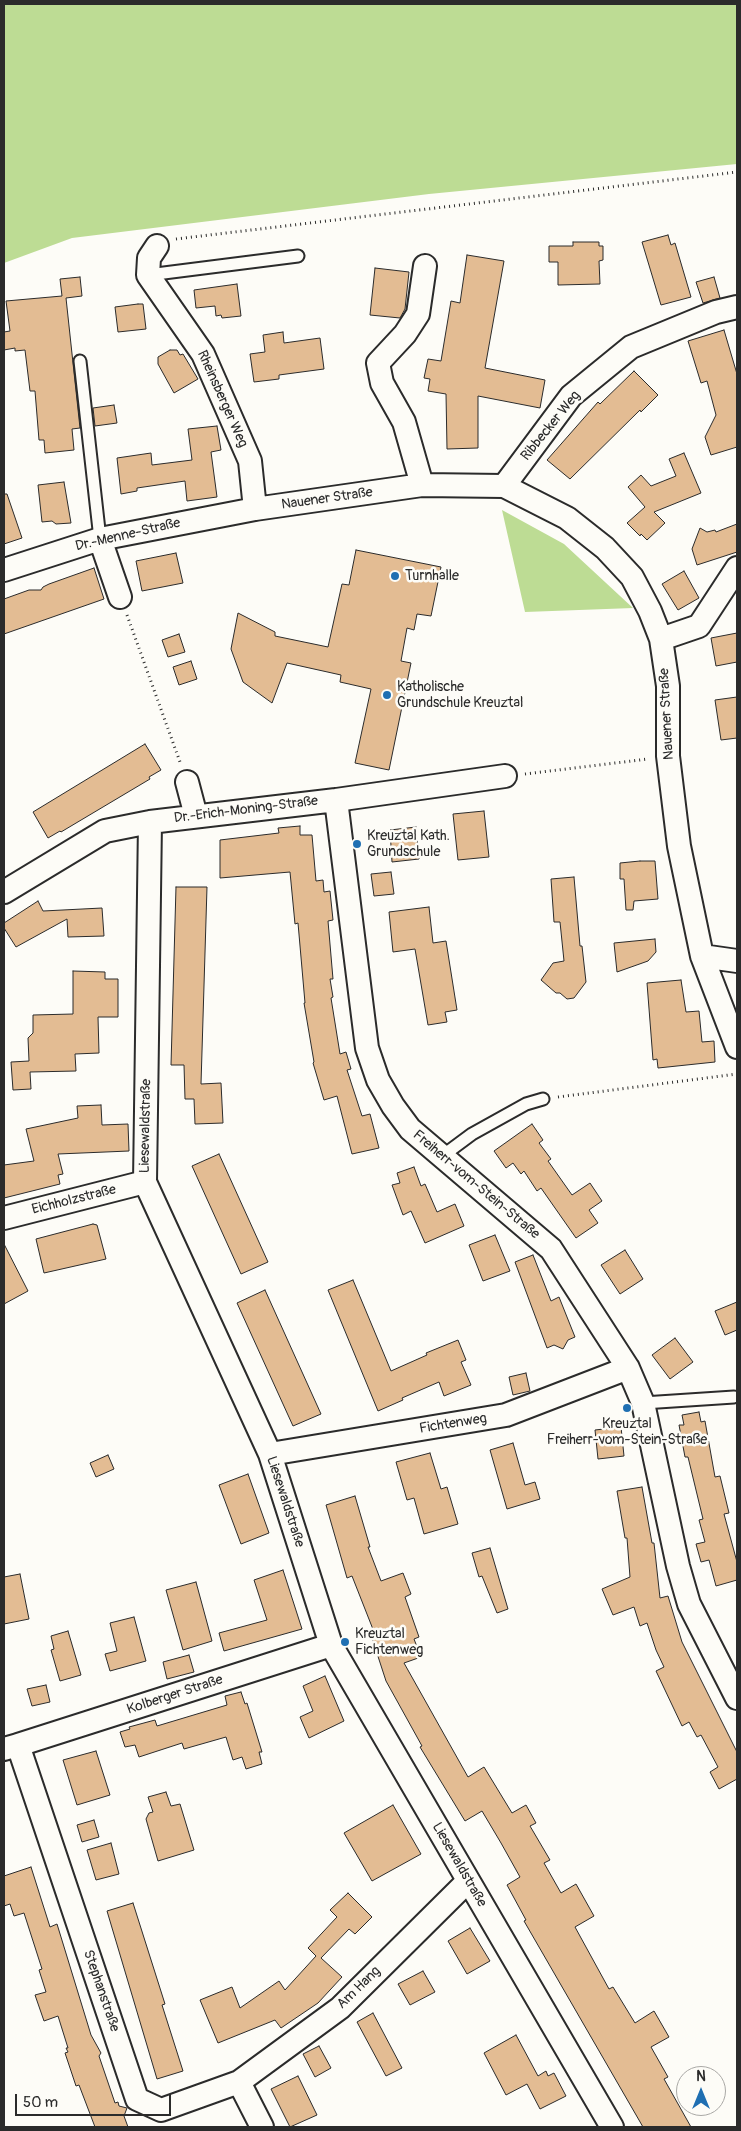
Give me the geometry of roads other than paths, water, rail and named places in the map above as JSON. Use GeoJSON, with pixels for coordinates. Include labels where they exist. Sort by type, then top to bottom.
{"type":"FeatureCollection","features":[{"type":"Feature","properties":{"kind":"street"},"geometry":{"type":"LineString","coordinates":[[148,275],[149,258],[157,246]]}},
{"type":"Feature","properties":{"kind":"street"},"geometry":{"type":"LineString","coordinates":[[422,485],[404,422],[382,383],[378,363],[405,334],[418,314],[425,266]]}},
{"type":"Feature","properties":{"kind":"street","name":"Rheinsberger Weg"},"geometry":{"type":"LineString","coordinates":[[148,275],[203,354],[250,461],[255,509]]}},
{"type":"Feature","properties":{"kind":"street","name":"Ribbecker Weg"},"geometry":{"type":"LineString","coordinates":[[504,486],[571,396],[631,347],[716,312],[737,307]]}},
{"type":"Feature","properties":{"kind":"street","name":"Nauener Straße"},"geometry":{"type":"LineString","coordinates":[[255,509],[422,485],[504,486],[567,518],[605,548],[632,578],[650,612],[660,638],[668,686],[668,756],[678,846],[702,956],[737,1047]]}},
{"type":"Feature","properties":{"kind":"street","name":"Dr.-Menne-Straße"},"geometry":{"type":"LineString","coordinates":[[4,570],[100,539],[255,509]]}},
{"type":"Feature","properties":{"kind":"street"},"geometry":{"type":"LineString","coordinates":[[100,539],[120,597]]}},
{"type":"Feature","properties":{"kind":"street"},"geometry":{"type":"LineString","coordinates":[[660,638],[699,626],[737,568]]}},
{"type":"Feature","properties":{"kind":"street","name":"Dr.-Erich-Moning-Straße"},"geometry":{"type":"LineString","coordinates":[[4,892],[105,831],[150,822],[336,800],[505,776]]}},
{"type":"Feature","properties":{"kind":"street"},"geometry":{"type":"LineString","coordinates":[[186,782],[196,816]]}},
{"type":"Feature","properties":{"kind":"street","name":"Freiherr-vom-Stein-Straße"},"geometry":{"type":"LineString","coordinates":[[336,800],[367,1048],[378,1080],[410,1130],[551,1249],[628,1368],[643,1403],[678,1566],[689,1604],[737,1698]]}},
{"type":"Feature","properties":{"kind":"street","name":"Liesewaldstraße"},"geometry":{"type":"LineString","coordinates":[[150,822],[145,1182],[270,1454],[330,1645],[612,2127]]}},
{"type":"Feature","properties":{"kind":"street"},"geometry":{"type":"LineString","coordinates":[[702,956],[737,961]]}},
{"type":"Feature","properties":{"kind":"street","name":"Eichholzstraße"},"geometry":{"type":"LineString","coordinates":[[4,1218],[145,1182]]}},
{"type":"Feature","properties":{"kind":"street","name":"Fichtenweg"},"geometry":{"type":"LineString","coordinates":[[270,1454],[506,1415],[628,1368]]}},
{"type":"Feature","properties":{"kind":"street","name":"Kolberger Straße"},"geometry":{"type":"LineString","coordinates":[[11,1747],[330,1645]]}},
{"type":"Feature","properties":{"kind":"street","name":"Stephanstraße"},"geometry":{"type":"LineString","coordinates":[[11,1747],[138,2099],[160,2119],[239,2082]]}},
{"type":"Feature","properties":{"kind":"street","name":"Am Hang"},"geometry":{"type":"LineString","coordinates":[[239,2082],[340,2008],[468,1881]]}},
{"type":"Feature","properties":{"kind":"street"},"geometry":{"type":"LineString","coordinates":[[239,2082],[262,2127]]}},
{"type":"Feature","properties":{"kind":"lane"},"geometry":{"type":"LineString","coordinates":[[148,275],[298,256]]}},
{"type":"Feature","properties":{"kind":"lane"},"geometry":{"type":"LineString","coordinates":[[80,361],[100,539]]}},
{"type":"Feature","properties":{"kind":"lane"},"geometry":{"type":"LineString","coordinates":[[441,1157],[472,1134],[526,1104],[543,1099]]}},
{"type":"Feature","properties":{"kind":"lane"},"geometry":{"type":"LineString","coordinates":[[643,1403],[734,1397]]}},
{"type":"Feature","properties":{"kind":"place","name":"Turnhalle"},"geometry":{"type":"Point","coordinates":[395,576]}},
{"type":"Feature","properties":{"kind":"place","name":"Katholische Grundschule Kreuztal"},"geometry":{"type":"Point","coordinates":[387,695]}},
{"type":"Feature","properties":{"kind":"place","name":"Kreuztal Kath. Grundschule"},"geometry":{"type":"Point","coordinates":[357,844]}},
{"type":"Feature","properties":{"kind":"place","name":"Kreuztal Freiherr-vom-Stein-Straße"},"geometry":{"type":"Point","coordinates":[627,1408]}},
{"type":"Feature","properties":{"kind":"place","name":"Kreuztal Fichtenweg"},"geometry":{"type":"Point","coordinates":[345,1642]}}]}
